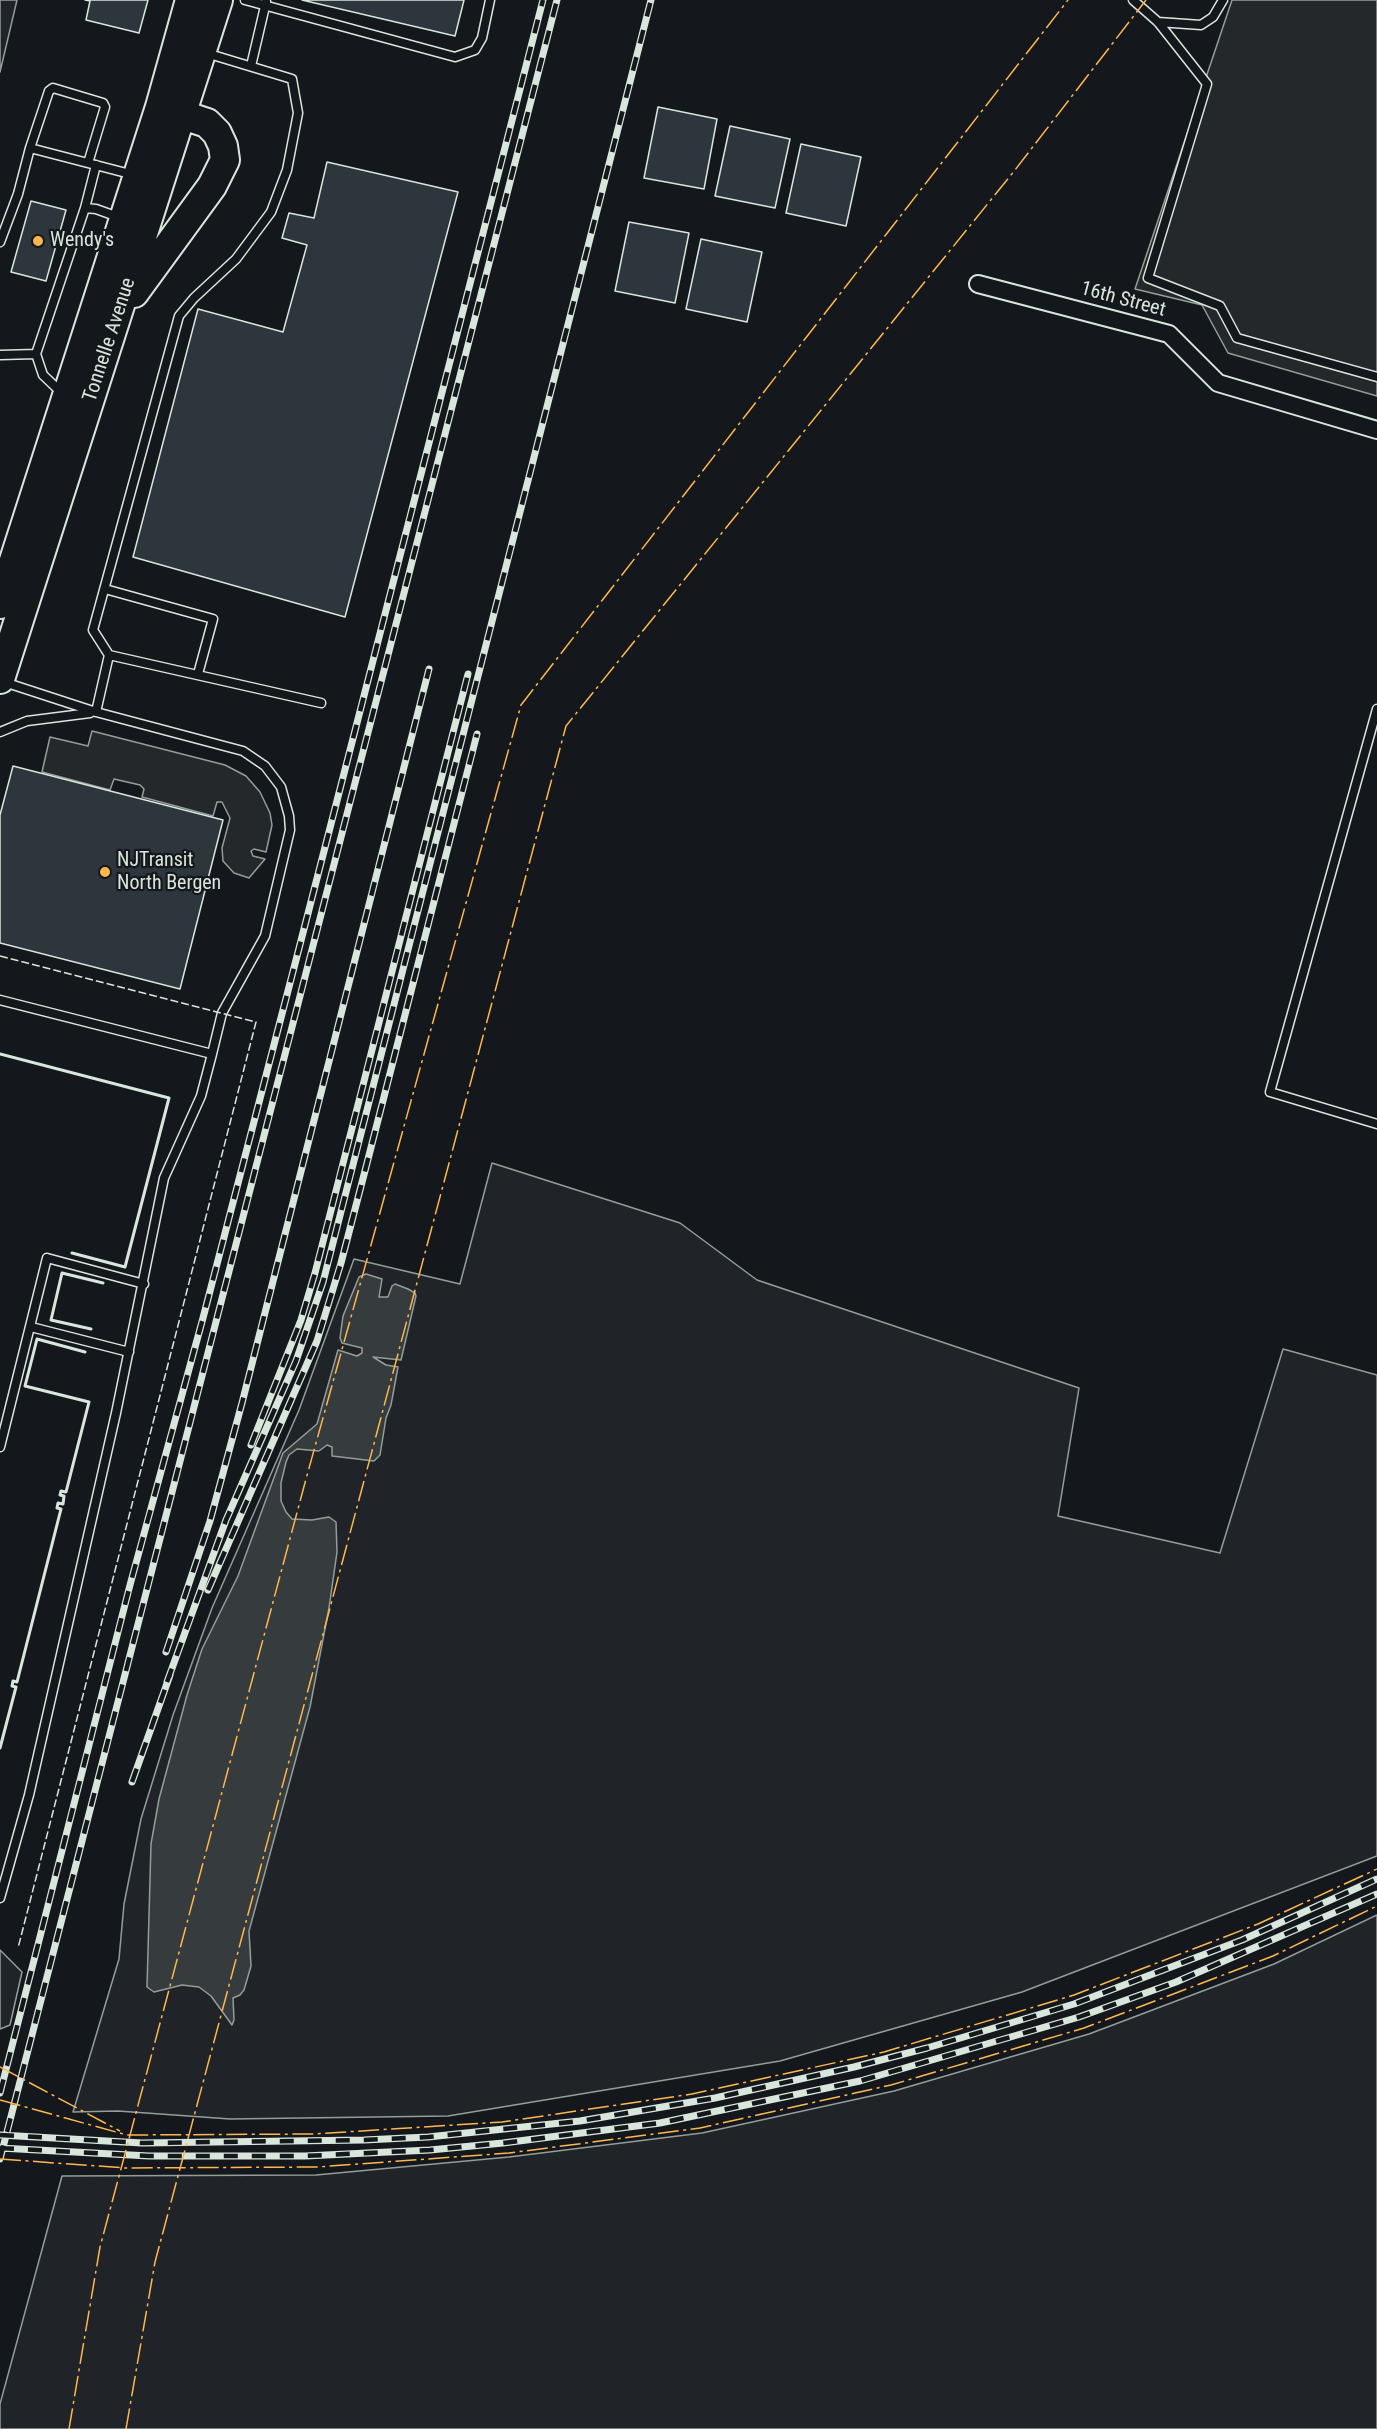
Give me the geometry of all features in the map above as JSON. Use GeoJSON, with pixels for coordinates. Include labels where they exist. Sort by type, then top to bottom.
{"type":"FeatureCollection","features":[{"type":"Feature","properties":{"kind":"highway","name":"Tonnelle Avenue"},"geometry":{"type":"LineString","coordinates":[[0,680],[118,314],[171,111],[190,0]]}},
{"type":"Feature","properties":{"kind":"highway","name":"Tonnelle Avenue"},"geometry":{"type":"LineString","coordinates":[[0,604],[137,176],[203,52],[218,0]]}},
{"type":"Feature","properties":{"kind":"highway"},"geometry":{"type":"LineString","coordinates":[[118,314],[212,186],[225,160],[223,146],[217,133],[207,123],[171,111]]}},
{"type":"Feature","properties":{"kind":"street","name":"16th Street"},"geometry":{"type":"LineString","coordinates":[[978,284],[1169,334],[1218,383],[1377,430]]}},
{"type":"Feature","properties":{"kind":"lane"},"geometry":{"type":"LineString","coordinates":[[245,0],[266,3],[455,57],[475,50],[482,38],[490,0]]}},
{"type":"Feature","properties":{"kind":"lane"},"geometry":{"type":"LineString","coordinates":[[1132,0],[1158,22],[1207,84],[1148,278],[1220,306],[1237,338],[1377,377]]}},
{"type":"Feature","properties":{"kind":"lane"},"geometry":{"type":"LineString","coordinates":[[1158,22],[1201,25],[1213,17],[1223,0]]}},
{"type":"Feature","properties":{"kind":"lane"},"geometry":{"type":"LineString","coordinates":[[251,66],[266,3]]}},
{"type":"Feature","properties":{"kind":"lane"},"geometry":{"type":"LineString","coordinates":[[203,52],[292,79],[298,113],[286,170],[271,212],[236,259],[194,298],[179,316],[93,630],[109,655],[321,703]]}},
{"type":"Feature","properties":{"kind":"lane"},"geometry":{"type":"LineString","coordinates":[[0,242],[18,194],[49,91],[53,88],[103,103],[105,108],[84,208],[36,354],[43,375],[66,397]]}},
{"type":"Feature","properties":{"kind":"lane"},"geometry":{"type":"LineString","coordinates":[[30,148],[137,176]]}},
{"type":"Feature","properties":{"kind":"lane"},"geometry":{"type":"LineString","coordinates":[[84,208],[96,209],[123,219]]}},
{"type":"Feature","properties":{"kind":"lane"},"geometry":{"type":"LineString","coordinates":[[0,355],[36,354]]}},
{"type":"Feature","properties":{"kind":"lane"},"geometry":{"type":"LineString","coordinates":[[105,589],[213,619],[198,674]]}},
{"type":"Feature","properties":{"kind":"lane"},"geometry":{"type":"LineString","coordinates":[[96,712],[109,655]]}},
{"type":"Feature","properties":{"kind":"lane"},"geometry":{"type":"LineString","coordinates":[[0,680],[96,712],[243,751],[255,758],[273,775],[290,816],[288,844],[265,936],[222,1013],[201,1096],[164,1178],[129,1352],[28,1795],[0,1898]]}},
{"type":"Feature","properties":{"kind":"lane"},"geometry":{"type":"LineString","coordinates":[[1377,709],[1270,1092],[1377,1124]]}},
{"type":"Feature","properties":{"kind":"lane"},"geometry":{"type":"LineString","coordinates":[[0,732],[27,721],[96,712]]}},
{"type":"Feature","properties":{"kind":"lane"},"geometry":{"type":"LineString","coordinates":[[0,1000],[212,1054]]}},
{"type":"Feature","properties":{"kind":"lane"},"geometry":{"type":"LineString","coordinates":[[0,1447],[47,1258],[144,1284]]}},
{"type":"Feature","properties":{"kind":"lane"},"geometry":{"type":"LineString","coordinates":[[31,1327],[129,1352]]}},
{"type":"Feature","properties":{"kind":"shaded area"},"geometry":{"type":"Polygon","coordinates":[[[0,0],[17,0],[0,72],[0,0]]]}},
{"type":"Feature","properties":{"kind":"shaded area"},"geometry":{"type":"Polygon","coordinates":[[[1232,0],[1377,0],[1377,396],[1228,353],[1202,305],[1135,289],[1232,0]]]}},
{"type":"Feature","properties":{"kind":"shaded area"},"geometry":{"type":"Polygon","coordinates":[[[92,731],[225,765],[246,776],[260,792],[270,813],[272,825],[266,852],[254,849],[251,851],[253,856],[265,859],[249,878],[234,873],[223,861],[222,848],[230,818],[222,802],[217,802],[213,816],[142,797],[144,789],[140,785],[114,779],[110,790],[42,772],[50,737],[88,746],[92,731]]]}},
{"type":"Feature","properties":{"kind":"shaded area"},"geometry":{"type":"Polygon","coordinates":[[[492,1163],[680,1223],[757,1280],[1079,1388],[1058,1516],[1220,1553],[1283,1349],[1377,1375],[1377,1856],[1022,1992],[780,2061],[448,2116],[230,2119],[118,2111],[73,2112],[119,1959],[124,1904],[141,1819],[173,1715],[212,1608],[299,1410],[354,1259],[460,1284],[492,1163]]]}},
{"type":"Feature","properties":{"kind":"shaded area"},"geometry":{"type":"Polygon","coordinates":[[[366,1274],[382,1279],[379,1297],[388,1297],[395,1284],[415,1293],[416,1296],[401,1360],[373,1357],[386,1365],[398,1367],[380,1455],[374,1461],[332,1456],[332,1447],[327,1445],[319,1451],[297,1449],[289,1455],[286,1462],[281,1483],[281,1501],[286,1512],[292,1519],[312,1520],[329,1517],[336,1522],[337,1552],[310,1707],[249,1931],[251,1966],[244,1990],[233,1998],[234,2020],[232,2025],[211,1996],[199,1987],[182,1985],[154,1992],[147,1987],[151,1844],[159,1799],[202,1649],[238,1576],[283,1453],[317,1424],[338,1350],[357,1356],[362,1353],[362,1348],[342,1343],[340,1338],[343,1316],[359,1277],[366,1274]]]}},
{"type":"Feature","properties":{"kind":"shaded area"},"geometry":{"type":"Polygon","coordinates":[[[1377,1915],[1377,2429],[0,2429],[0,2404],[62,2176],[316,2175],[509,2157],[702,2133],[894,2091],[1089,2034],[1274,1964],[1377,1915]]]}},
{"type":"Feature","properties":{"kind":"shaded area"},"geometry":{"type":"Polygon","coordinates":[[[0,1950],[22,1972],[10,2025],[0,2029],[0,1950]]]}},
{"type":"Feature","properties":{"kind":"building"},"geometry":{"type":"Polygon","coordinates":[[[85,0],[148,0],[139,33],[86,20],[90,1],[85,0]]]}},
{"type":"Feature","properties":{"kind":"building"},"geometry":{"type":"Polygon","coordinates":[[[302,0],[464,0],[455,36],[302,0]]]}},
{"type":"Feature","properties":{"kind":"building"},"geometry":{"type":"Polygon","coordinates":[[[658,107],[717,119],[704,189],[644,178],[658,107]]]}},
{"type":"Feature","properties":{"kind":"building"},"geometry":{"type":"Polygon","coordinates":[[[730,126],[790,139],[775,208],[715,196],[730,126]]]}},
{"type":"Feature","properties":{"kind":"building"},"geometry":{"type":"Polygon","coordinates":[[[801,144],[861,157],[846,226],[786,213],[801,144]]]}},
{"type":"Feature","properties":{"kind":"building"},"geometry":{"type":"Polygon","coordinates":[[[327,162],[458,192],[345,617],[133,557],[198,309],[283,332],[307,245],[282,238],[289,213],[314,218],[327,162]]]}},
{"type":"Feature","properties":{"kind":"building","name":"Wendy's"},"geometry":{"type":"Polygon","coordinates":[[[31,201],[66,210],[46,281],[11,272],[31,201]]]}},
{"type":"Feature","properties":{"kind":"building"},"geometry":{"type":"Polygon","coordinates":[[[629,222],[689,233],[675,303],[615,291],[629,222]]]}},
{"type":"Feature","properties":{"kind":"building"},"geometry":{"type":"Polygon","coordinates":[[[701,239],[762,252],[747,322],[686,309],[701,239]]]}},
{"type":"Feature","properties":{"kind":"building","name":"NJTransit North Bergen"},"geometry":{"type":"Polygon","coordinates":[[[13,766],[223,820],[180,989],[0,943],[0,815],[13,766]]]}},
{"type":"Feature","properties":{"kind":"railway"},"geometry":{"type":"LineString","coordinates":[[0,2093],[130,1585],[203,1318],[296,960],[543,0]]}},
{"type":"Feature","properties":{"kind":"railway"},"geometry":{"type":"LineString","coordinates":[[0,2159],[557,0]]}},
{"type":"Feature","properties":{"kind":"railway"},"geometry":{"type":"LineString","coordinates":[[167,1682],[226,1520],[296,1361],[323,1282],[651,0]]}},
{"type":"Feature","properties":{"kind":"railway"},"geometry":{"type":"LineString","coordinates":[[166,1652],[210,1521],[242,1403],[429,669]]}},
{"type":"Feature","properties":{"kind":"railway"},"geometry":{"type":"LineString","coordinates":[[251,1445],[301,1320],[315,1273],[468,674]]}},
{"type":"Feature","properties":{"kind":"railway"},"geometry":{"type":"LineString","coordinates":[[208,1590],[317,1341],[341,1263],[477,734]]}},
{"type":"Feature","properties":{"kind":"railway"},"geometry":{"type":"LineString","coordinates":[[132,1782],[170,1675]]}},
{"type":"Feature","properties":{"kind":"railway"},"geometry":{"type":"LineString","coordinates":[[0,2135],[142,2143],[428,2137],[580,2121],[715,2098],[927,2048],[1074,2004],[1242,1940],[1377,1879]]}},
{"type":"Feature","properties":{"kind":"railway"},"geometry":{"type":"LineString","coordinates":[[0,2148],[149,2156],[305,2156],[430,2150],[660,2123],[860,2081],[1079,2017],[1176,1982],[1377,1894]]}},
{"type":"Feature","properties":{"kind":"fence"},"geometry":{"type":"LineString","coordinates":[[0,956],[256,1022],[18,1948]]}},
{"type":"Feature","properties":{"kind":"wall"},"geometry":{"type":"LineString","coordinates":[[0,1054],[169,1098],[125,1267],[72,1253]]}},
{"type":"Feature","properties":{"kind":"wall"},"geometry":{"type":"LineString","coordinates":[[91,1329],[51,1320],[62,1273],[103,1283]]}},
{"type":"Feature","properties":{"kind":"wall"},"geometry":{"type":"LineString","coordinates":[[0,1748],[16,1687],[12,1686],[13,1681],[17,1682],[61,1509],[57,1508],[58,1503],[63,1504],[64,1496],[60,1495],[61,1491],[66,1492],[89,1402],[25,1386],[37,1339],[85,1352]]}},
{"type":"Feature","properties":{"kind":"power"},"geometry":{"type":"LineString","coordinates":[[69,2429],[100,2247],[306,1479],[521,705],[1068,0]]}},
{"type":"Feature","properties":{"kind":"power"},"geometry":{"type":"LineString","coordinates":[[126,2429],[155,2262],[566,726],[1015,170],[1146,0]]}},
{"type":"Feature","properties":{"kind":"power"},"geometry":{"type":"LineString","coordinates":[[0,2100],[127,2135],[313,2134],[502,2122],[692,2094],[884,2052],[1074,1995],[1258,1924],[1377,1869]]}},
{"type":"Feature","properties":{"kind":"power"},"geometry":{"type":"LineString","coordinates":[[0,2159],[125,2168],[317,2167],[509,2153],[700,2128],[891,2085],[1084,2028],[1273,1956],[1377,1906]]}},
{"type":"Feature","properties":{"kind":"power"},"geometry":{"type":"LineString","coordinates":[[0,2067],[120,2131]]}},
{"type":"Feature","properties":{"kind":"place","name":"Wendy's"},"geometry":{"type":"Point","coordinates":[38,241]}},
{"type":"Feature","properties":{"kind":"place","name":"NJTransit North Bergen"},"geometry":{"type":"Point","coordinates":[105,872]}}]}
